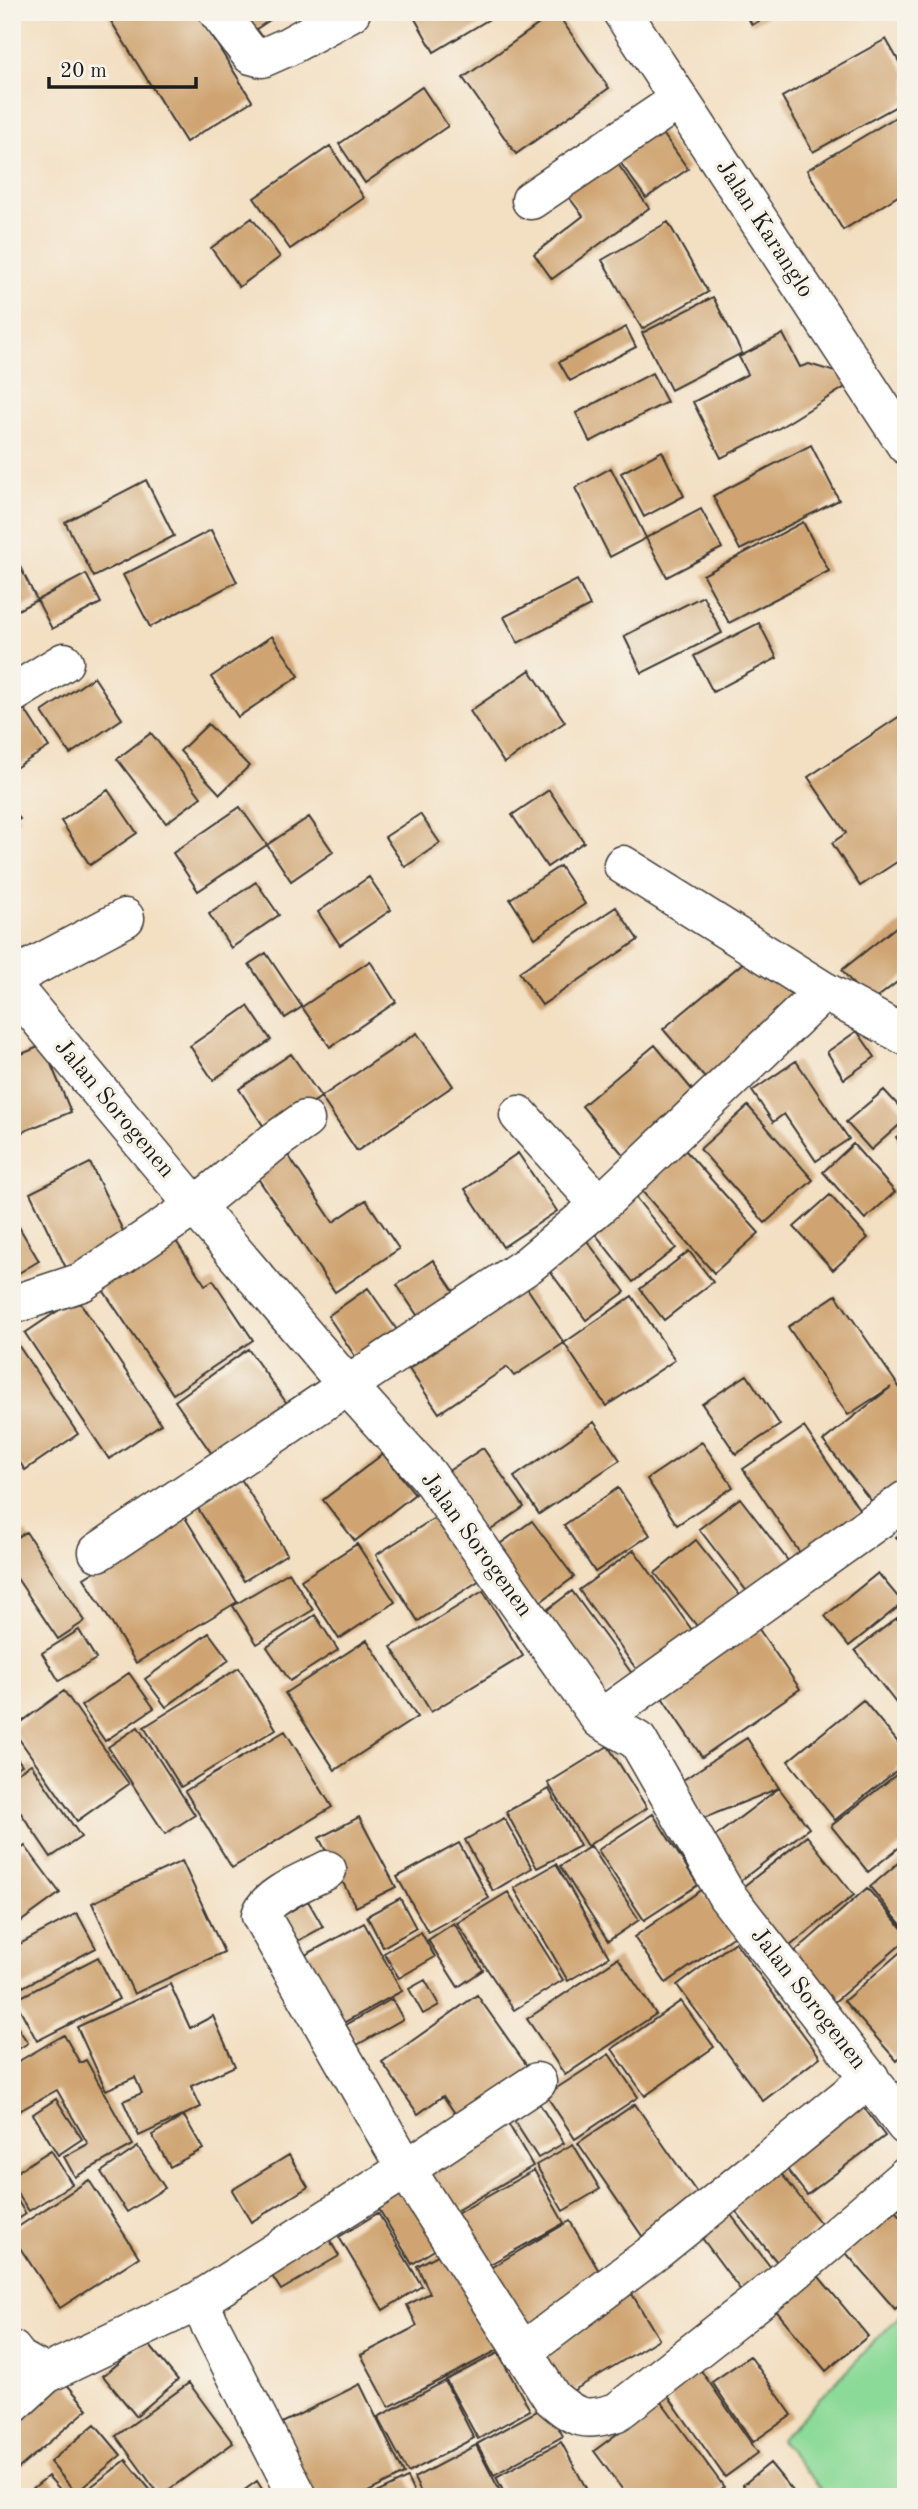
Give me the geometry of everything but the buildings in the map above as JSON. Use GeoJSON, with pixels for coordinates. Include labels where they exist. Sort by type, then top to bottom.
{"type":"FeatureCollection","features":[{"type":"Feature","properties":{"kind":"street"},"geometry":{"type":"LineString","coordinates":[[218,12],[251,55],[262,58],[351,12]]}},
{"type":"Feature","properties":{"kind":"street","name":"Jalan Karanglo"},"geometry":{"type":"LineString","coordinates":[[622,12],[906,445]]}},
{"type":"Feature","properties":{"kind":"street"},"geometry":{"type":"LineString","coordinates":[[531,200],[679,100]]}},
{"type":"Feature","properties":{"kind":"street"},"geometry":{"type":"LineString","coordinates":[[12,694],[64,662]]}},
{"type":"Feature","properties":{"kind":"street"},"geometry":{"type":"LineString","coordinates":[[623,864],[824,991],[906,1037]]}},
{"type":"Feature","properties":{"kind":"street"},"geometry":{"type":"LineString","coordinates":[[12,978],[125,918]]}},
{"type":"Feature","properties":{"kind":"street","name":"Jalan Sorogenen"},"geometry":{"type":"LineString","coordinates":[[12,986],[348,1386],[428,1475],[600,1719],[638,1741],[727,1896],[906,2126]]}},
{"type":"Feature","properties":{"kind":"street"},"geometry":{"type":"LineString","coordinates":[[98,1552],[528,1265],[600,1205],[824,991]]}},
{"type":"Feature","properties":{"kind":"street"},"geometry":{"type":"LineString","coordinates":[[519,1115],[600,1205]]}},
{"type":"Feature","properties":{"kind":"street"},"geometry":{"type":"LineString","coordinates":[[12,1306],[82,1282],[195,1206],[305,1120]]}},
{"type":"Feature","properties":{"kind":"street"},"geometry":{"type":"LineString","coordinates":[[600,1719],[906,1500]]}},
{"type":"Feature","properties":{"kind":"street"},"geometry":{"type":"LineString","coordinates":[[327,1870],[275,1897],[264,1906],[261,1916],[406,2169],[521,2353],[552,2398],[568,2412],[582,2418],[599,2418],[617,2412],[780,2284],[906,2176]]}},
{"type":"Feature","properties":{"kind":"street"},"geometry":{"type":"LineString","coordinates":[[521,2353],[656,2251],[870,2078]]}},
{"type":"Feature","properties":{"kind":"street"},"geometry":{"type":"LineString","coordinates":[[12,2405],[46,2374],[198,2301],[537,2082]]}},
{"type":"Feature","properties":{"kind":"street"},"geometry":{"type":"LineString","coordinates":[[198,2301],[298,2497]]}},
{"type":"Feature","properties":{"kind":"street"},"geometry":{"type":"LineString","coordinates":[[12,2350],[19,2359],[46,2374]]}},
{"type":"Feature","properties":{"kind":"green space"},"geometry":{"type":"Polygon","coordinates":[[[906,2309],[906,2486],[893,2497],[828,2497],[780,2440],[906,2309]]]}}]}
